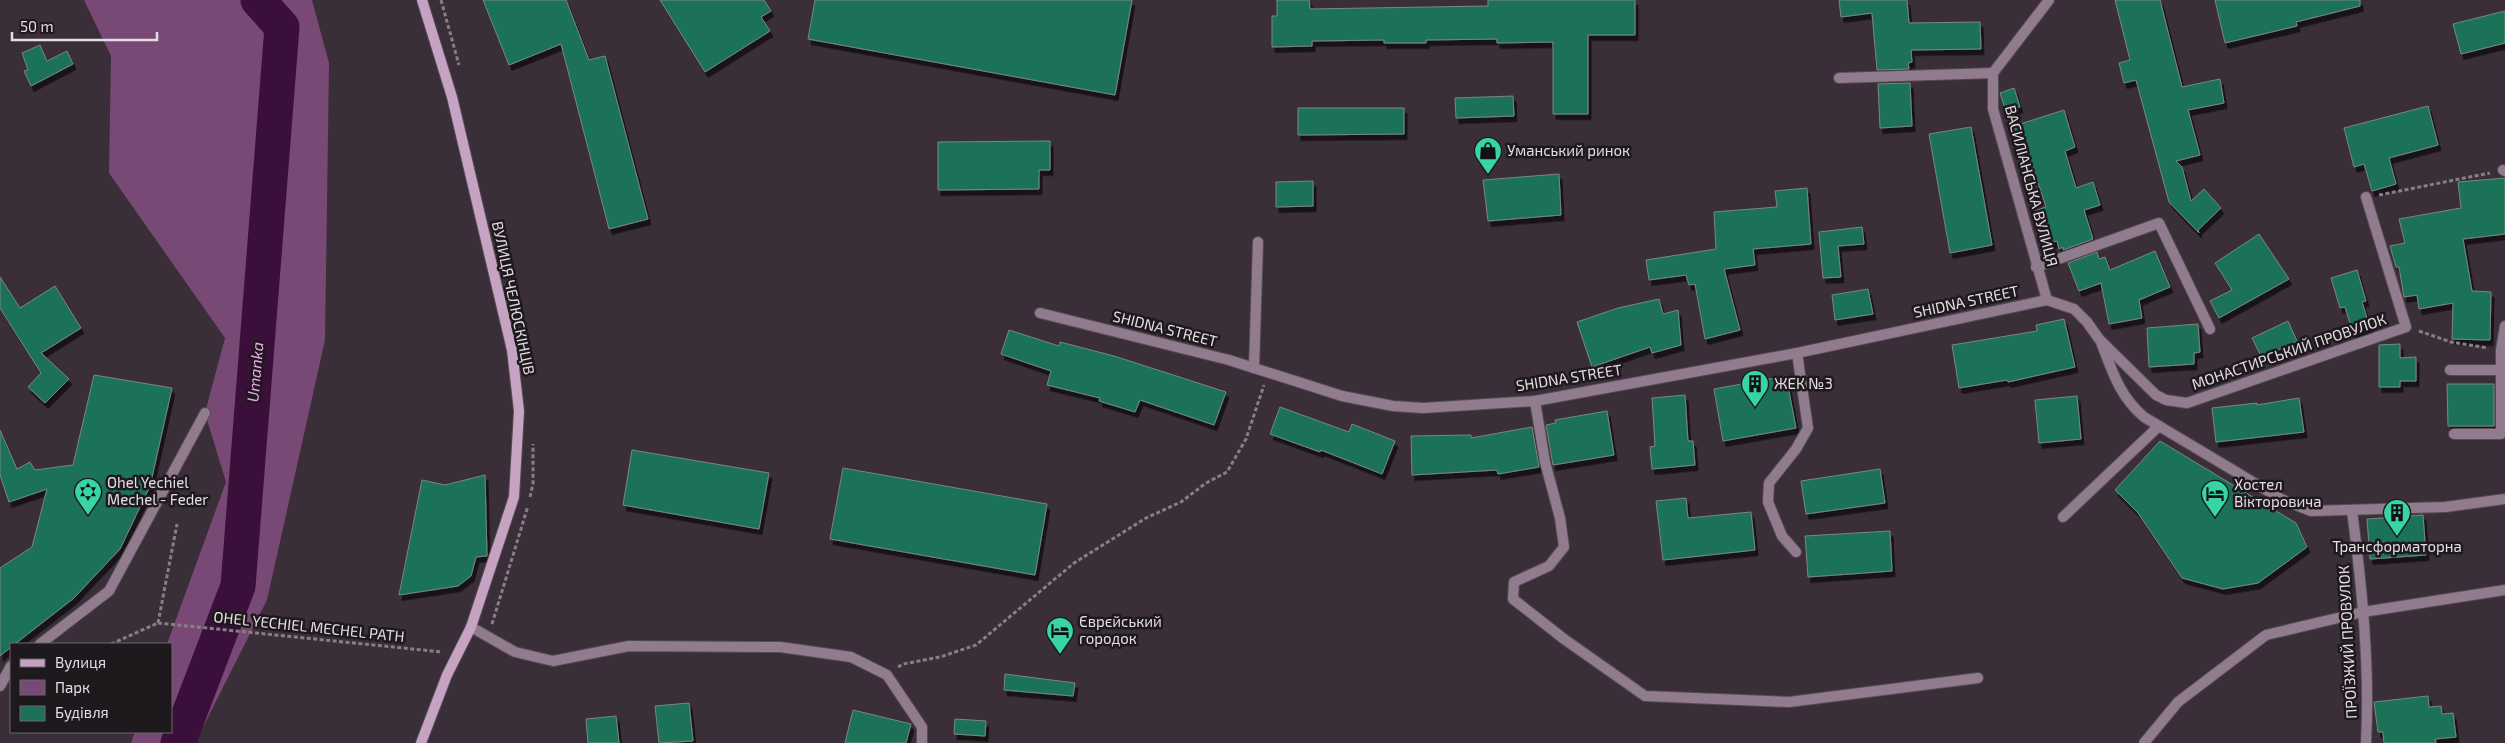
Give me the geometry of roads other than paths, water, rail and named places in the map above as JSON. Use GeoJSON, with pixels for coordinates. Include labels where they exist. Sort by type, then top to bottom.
{"type":"FeatureCollection","features":[{"type":"Feature","properties":{"kind":"main road","name":"ВУЛИЦЯ ЧЕЛЮСКІНЦІВ"},"geometry":{"type":"LineString","coordinates":[[421,743],[447,675],[471,627],[514,497],[519,411],[512,350],[452,97],[422,0]]}},
{"type":"Feature","properties":{"kind":"street"},"geometry":{"type":"LineString","coordinates":[[1839,78],[1993,72],[2049,0]]}},
{"type":"Feature","properties":{"kind":"street","name":"ВАСИЛІАНСЬКА ВУЛИЦЯ"},"geometry":{"type":"LineString","coordinates":[[1993,72],[1994,109],[2036,267],[2047,300]]}},
{"type":"Feature","properties":{"kind":"street","name":"МОНАСТИРСЬКИЙ ПРОВУЛОК"},"geometry":{"type":"LineString","coordinates":[[2099,339],[2156,395],[2176,403],[2187,402],[2406,327],[2366,197]]}},
{"type":"Feature","properties":{"kind":"street"},"geometry":{"type":"LineString","coordinates":[[2036,267],[2159,223],[2210,329]]}},
{"type":"Feature","properties":{"kind":"street"},"geometry":{"type":"LineString","coordinates":[[1254,368],[1258,242]]}},
{"type":"Feature","properties":{"kind":"street"},"geometry":{"type":"LineString","coordinates":[[2047,300],[2074,309],[2087,322],[2099,339],[2115,380],[2126,400],[2144,417],[2283,500],[2311,511],[2352,511],[2445,507],[2505,499]]}},
{"type":"Feature","properties":{"kind":"street","name":"SHIDNA STREET"},"geometry":{"type":"LineString","coordinates":[[1040,313],[1254,368],[1342,396],[1393,406],[1423,408],[1535,401],[1797,353],[2047,300]]}},
{"type":"Feature","properties":{"kind":"street"},"geometry":{"type":"LineString","coordinates":[[2454,434],[2502,434],[2501,350],[2505,326]]}},
{"type":"Feature","properties":{"kind":"street"},"geometry":{"type":"LineString","coordinates":[[1796,552],[1782,536],[1768,502],[1769,484],[1796,450],[1808,428],[1797,353]]}},
{"type":"Feature","properties":{"kind":"street"},"geometry":{"type":"LineString","coordinates":[[2450,370],[2501,370]]}},
{"type":"Feature","properties":{"kind":"street"},"geometry":{"type":"LineString","coordinates":[[1535,401],[1545,462],[1560,518],[1564,547],[1549,566],[1514,582],[1513,599],[1564,639],[1645,696],[1789,702],[1978,678]]}},
{"type":"Feature","properties":{"kind":"street"},"geometry":{"type":"LineString","coordinates":[[41,643],[110,591],[205,413]]}},
{"type":"Feature","properties":{"kind":"street"},"geometry":{"type":"LineString","coordinates":[[2064,517],[2159,426]]}},
{"type":"Feature","properties":{"kind":"street","name":"ПРОЇЗЖИЙ ПРОВУЛОК"},"geometry":{"type":"LineString","coordinates":[[2352,511],[2363,612],[2368,702],[2366,743]]}},
{"type":"Feature","properties":{"kind":"street"},"geometry":{"type":"LineString","coordinates":[[2144,743],[2178,702],[2266,635],[2363,612],[2505,590]]}},
{"type":"Feature","properties":{"kind":"street"},"geometry":{"type":"LineString","coordinates":[[471,627],[515,652],[552,661],[592,655],[629,646],[780,647],[851,657],[887,675],[922,727],[922,743]]}},
{"type":"Feature","properties":{"kind":"street"},"geometry":{"type":"LineString","coordinates":[[0,686],[10,668]]}},
{"type":"Feature","properties":{"kind":"waterway","name":"Umanka"},"geometry":{"type":"LineString","coordinates":[[178,743],[238,586],[282,27],[258,0]]}},
{"type":"Feature","properties":{"kind":"place","name":"Уманський ринок"},"geometry":{"type":"Point","coordinates":[1488,175]}},
{"type":"Feature","properties":{"kind":"place","name":"ЖЕК №3"},"geometry":{"type":"Point","coordinates":[1755,408]}},
{"type":"Feature","properties":{"kind":"place","name":"Ohel Yechiel Mechel - Feder"},"geometry":{"type":"Point","coordinates":[88,516]}},
{"type":"Feature","properties":{"kind":"place","name":"Хостел Вікторовича"},"geometry":{"type":"Point","coordinates":[2215,518]}},
{"type":"Feature","properties":{"kind":"place","name":"Трансформаторна"},"geometry":{"type":"Point","coordinates":[2397,537]}},
{"type":"Feature","properties":{"kind":"place","name":"Єврєйський городок"},"geometry":{"type":"Point","coordinates":[1060,655]}}]}
